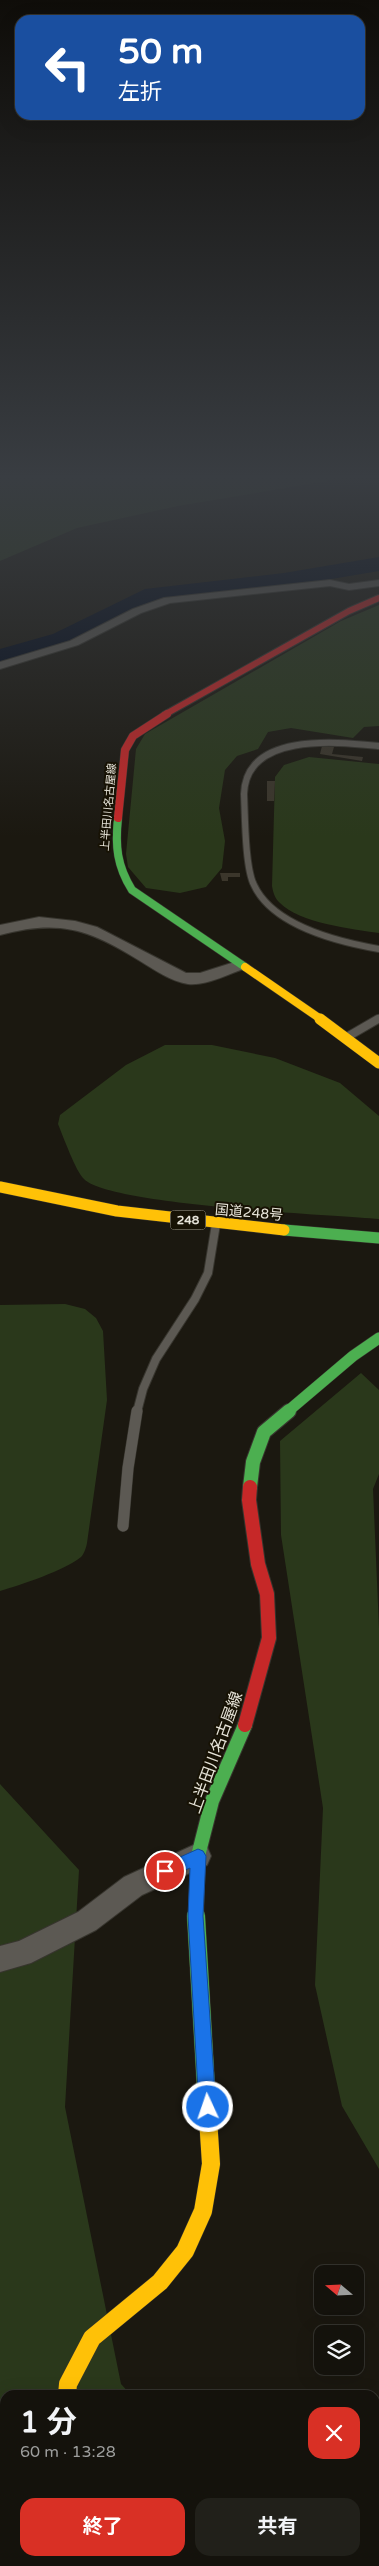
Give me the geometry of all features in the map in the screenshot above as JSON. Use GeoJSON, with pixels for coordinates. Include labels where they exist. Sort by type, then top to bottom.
{"type":"FeatureCollection","features":[{"type":"Feature","properties":{"kind":"main road","name":"上半田川名古屋線"},"geometry":{"type":"LineString","coordinates":[[379,598],[349,610],[150,723],[133,736],[125,750],[114,853],[122,875],[132,890],[347,1037],[379,1063]]}},
{"type":"Feature","properties":{"kind":"main road","name":"国道248号"},"geometry":{"type":"LineString","coordinates":[[0,1187],[117,1211],[216,1224],[379,1238]]}},
{"type":"Feature","properties":{"kind":"main road","name":"上半田川名古屋線"},"geometry":{"type":"LineString","coordinates":[[67,2390],[68,2384],[92,2338],[160,2282],[185,2251],[204,2211],[211,2164],[196,1916],[198,1856],[212,1800],[243,1731],[269,1638],[267,1594],[258,1564],[248,1500],[253,1462],[264,1432],[353,1356],[379,1338]]}},
{"type":"Feature","properties":{"kind":"street"},"geometry":{"type":"LineString","coordinates":[[0,666],[74,644],[137,611],[168,600],[199,597]]}},
{"type":"Feature","properties":{"kind":"street"},"geometry":{"type":"LineString","coordinates":[[0,930],[32,921],[55,921],[94,929],[120,942],[168,972],[190,979],[241,965]]}},
{"type":"Feature","properties":{"kind":"street"},"geometry":{"type":"LineString","coordinates":[[0,1959],[22,1954],[87,1921],[133,1886],[198,1856]]}},
{"type":"Feature","properties":{"kind":"lane"},"geometry":{"type":"LineString","coordinates":[[379,746],[332,742],[283,749],[256,763],[244,785],[250,876],[261,897],[281,914],[305,927],[348,943],[379,949]]}},
{"type":"Feature","properties":{"kind":"lane"},"geometry":{"type":"LineString","coordinates":[[347,1037],[379,1018]]}},
{"type":"Feature","properties":{"kind":"lane"},"geometry":{"type":"LineString","coordinates":[[123,1526],[131,1446],[149,1373],[164,1343],[199,1292],[209,1271],[216,1224]]}},
{"type":"Feature","properties":{"kind":"green space"},"geometry":{"type":"Polygon","coordinates":[[[379,605],[379,726],[364,727],[353,738],[291,728],[268,732],[258,749],[237,756],[225,770],[219,808],[225,841],[222,868],[206,887],[180,893],[146,888],[128,867],[126,854],[136,749],[145,734],[341,621],[379,605]]]}},
{"type":"Feature","properties":{"kind":"green space"},"geometry":{"type":"Polygon","coordinates":[[[309,757],[379,764],[379,933],[326,924],[300,916],[289,910],[274,895],[272,886],[275,777],[284,765],[309,757]]]}},
{"type":"Feature","properties":{"kind":"green space"},"geometry":{"type":"Polygon","coordinates":[[[165,1045],[212,1045],[275,1058],[340,1083],[379,1116],[379,1219],[176,1202],[134,1196],[102,1188],[84,1179],[74,1162],[58,1124],[60,1115],[126,1065],[165,1045]]]}},
{"type":"Feature","properties":{"kind":"green space"},"geometry":{"type":"Polygon","coordinates":[[[65,1304],[85,1309],[96,1318],[103,1331],[107,1400],[87,1545],[81,1557],[65,1567],[0,1591],[0,1305],[65,1304]]]}},
{"type":"Feature","properties":{"kind":"green space"},"geometry":{"type":"Polygon","coordinates":[[[361,1373],[379,1390],[379,1474],[373,1489],[379,1628],[379,2169],[342,2106],[315,1985],[323,1808],[281,1535],[280,1441],[361,1373]]]}},
{"type":"Feature","properties":{"kind":"green space"},"geometry":{"type":"Polygon","coordinates":[[[0,1784],[79,1870],[65,2107],[121,2384],[126,2390],[0,2390],[0,1784]]]}},
{"type":"Feature","properties":{"kind":"building"},"geometry":{"type":"Polygon","coordinates":[[[322,746],[334,747],[332,754],[363,757],[362,761],[320,754],[322,746]]]}},
{"type":"Feature","properties":{"kind":"building"},"geometry":{"type":"Polygon","coordinates":[[[267,781],[275,781],[274,801],[267,801],[267,781]]]}},
{"type":"Feature","properties":{"kind":"building"},"geometry":{"type":"Polygon","coordinates":[[[220,873],[240,873],[240,877],[228,877],[228,881],[222,881],[220,873]]]}},
{"type":"Feature","properties":{"kind":"waterway"},"geometry":{"type":"LineString","coordinates":[[0,656],[61,639],[144,597]]}},
{"type":"Feature","properties":{"kind":"traffic: fast"},"geometry":{"type":"LineString","coordinates":[[118,818],[116,839],[118,863],[132,890],[245,967]]}},
{"type":"Feature","properties":{"kind":"traffic: fast"},"geometry":{"type":"LineString","coordinates":[[284,1230],[379,1238]]}},
{"type":"Feature","properties":{"kind":"traffic: fast"},"geometry":{"type":"LineString","coordinates":[[250,1487],[253,1462],[264,1432],[353,1356],[379,1338]]}},
{"type":"Feature","properties":{"kind":"traffic: fast"},"geometry":{"type":"LineString","coordinates":[[206,2088],[196,1916],[198,1856],[212,1801],[245,1725]]}},
{"type":"Feature","properties":{"kind":"traffic: slow"},"geometry":{"type":"LineString","coordinates":[[245,967],[347,1037],[379,1063]]}},
{"type":"Feature","properties":{"kind":"traffic: slow"},"geometry":{"type":"LineString","coordinates":[[0,1187],[117,1211],[216,1224],[284,1230]]}},
{"type":"Feature","properties":{"kind":"traffic: slow"},"geometry":{"type":"LineString","coordinates":[[67,2390],[68,2384],[92,2338],[160,2282],[185,2251],[203,2211],[211,2164],[206,2088]]}},
{"type":"Feature","properties":{"kind":"traffic: jam"},"geometry":{"type":"LineString","coordinates":[[118,818],[125,750],[133,736],[150,723],[349,611],[379,598]]}},
{"type":"Feature","properties":{"kind":"traffic: jam"},"geometry":{"type":"LineString","coordinates":[[245,1725],[269,1638],[267,1594],[258,1564],[249,1500],[250,1487]]}},
{"type":"Feature","properties":{"kind":"route"},"geometry":{"type":"LineString","coordinates":[[165,1871],[198,1856],[196,1916],[208,2107]]}}]}
